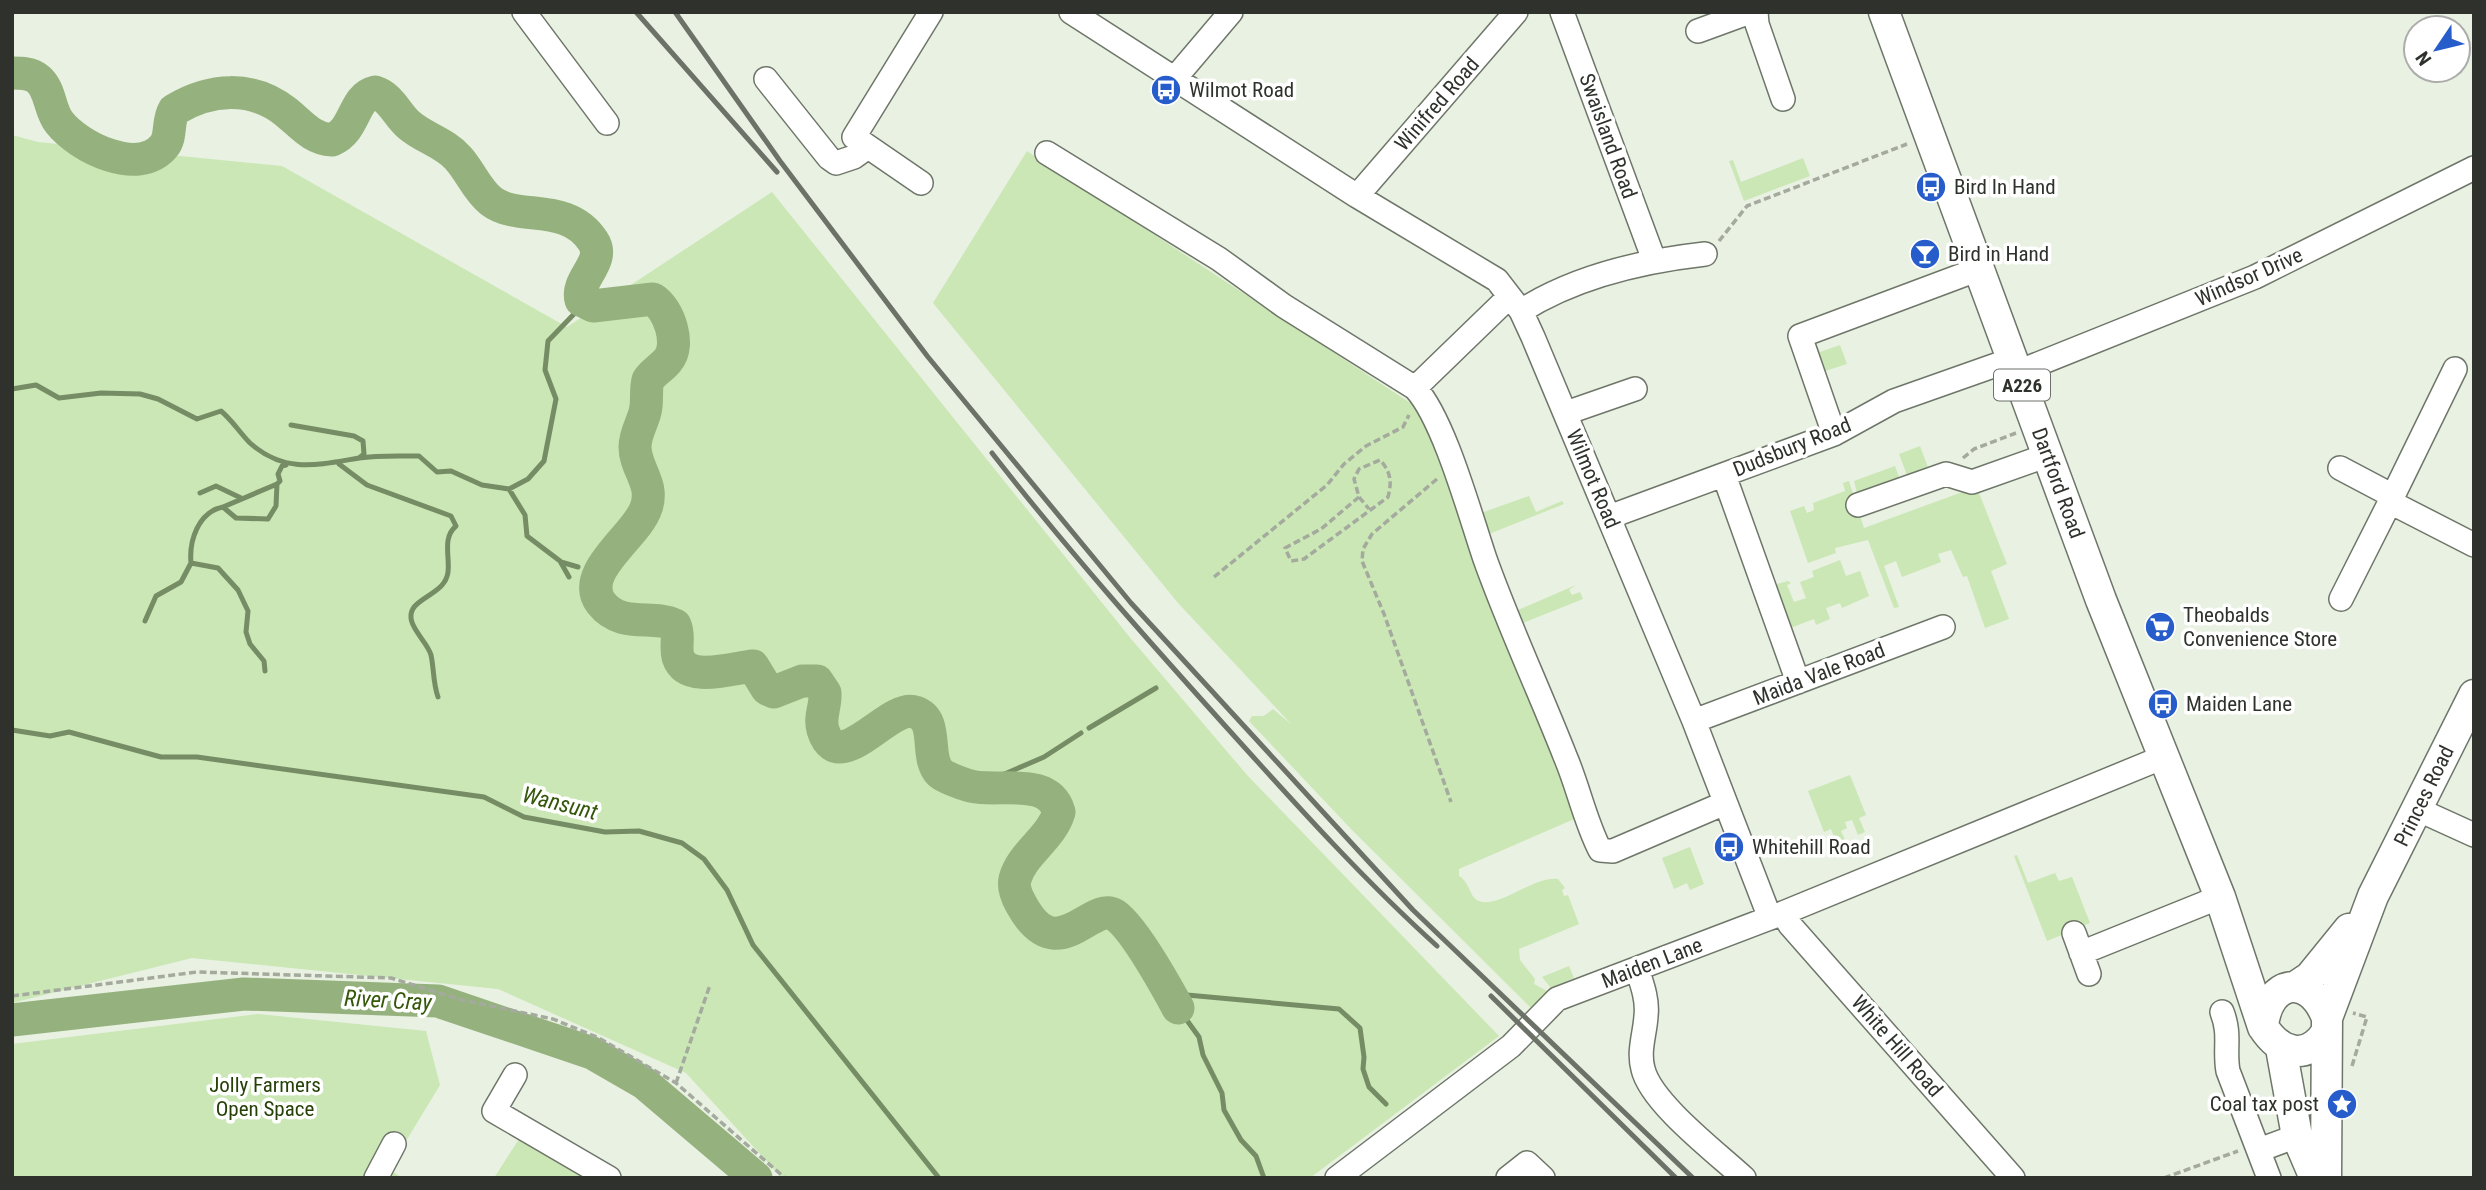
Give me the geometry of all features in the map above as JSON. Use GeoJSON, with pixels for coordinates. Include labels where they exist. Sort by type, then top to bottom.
{"type":"FeatureCollection","features":[{"type":"Feature","properties":{"kind":"main road","name":"Dartford Road"},"geometry":{"type":"LineString","coordinates":[[1884,12],[2101,600],[2220,897],[2272,1038],[2297,1136],[2315,1178]]}},
{"type":"Feature","properties":{"kind":"main road","name":"Princes Road"},"geometry":{"type":"LineString","coordinates":[[2288,988],[2311,977],[2373,896],[2419,810],[2474,695]]}},
{"type":"Feature","properties":{"kind":"main road","name":"Princes Road"},"geometry":{"type":"LineString","coordinates":[[2335,1021],[2373,896]]}},
{"type":"Feature","properties":{"kind":"main road","name":"Dartford Road"},"geometry":{"type":"LineString","coordinates":[[2239,951],[2269,983],[2288,988]]}},
{"type":"Feature","properties":{"kind":"main road"},"geometry":{"type":"LineString","coordinates":[[2326,1178],[2335,1021],[2312,992],[2288,988],[2270,998],[2265,1008],[2272,1038],[2301,1051],[2316,1045],[2335,1021]]}},
{"type":"Feature","properties":{"kind":"street"},"geometry":{"type":"LineString","coordinates":[[524,12],[607,123]]}},
{"type":"Feature","properties":{"kind":"street"},"geometry":{"type":"LineString","coordinates":[[921,183],[854,137],[931,12]]}},
{"type":"Feature","properties":{"kind":"street","name":"Wilmot Road"},"geometry":{"type":"LineString","coordinates":[[1071,12],[1102,20],[1175,78],[1357,196],[1497,280],[1515,304],[1566,413],[1694,721],[1725,803],[1777,916]]}},
{"type":"Feature","properties":{"kind":"street"},"geometry":{"type":"LineString","coordinates":[[1175,78],[1231,12]]}},
{"type":"Feature","properties":{"kind":"street","name":"Winifred Road"},"geometry":{"type":"LineString","coordinates":[[1357,196],[1516,12]]}},
{"type":"Feature","properties":{"kind":"street","name":"Swaisland Road"},"geometry":{"type":"LineString","coordinates":[[1562,12],[1654,260]]}},
{"type":"Feature","properties":{"kind":"street"},"geometry":{"type":"LineString","coordinates":[[1698,32],[1750,12]]}},
{"type":"Feature","properties":{"kind":"street"},"geometry":{"type":"LineString","coordinates":[[1756,12],[1757,24],[1783,99]]}},
{"type":"Feature","properties":{"kind":"street"},"geometry":{"type":"LineString","coordinates":[[766,79],[829,158],[836,163],[868,147]]}},
{"type":"Feature","properties":{"kind":"street"},"geometry":{"type":"LineString","coordinates":[[1047,153],[1219,259],[1284,306],[1420,393],[1454,469],[1505,613],[1579,789],[1600,850],[1613,851],[1725,803]]}},
{"type":"Feature","properties":{"kind":"street","name":"Windsor Drive"},"geometry":{"type":"LineString","coordinates":[[2015,366],[2255,277],[2474,168]]}},
{"type":"Feature","properties":{"kind":"street"},"geometry":{"type":"LineString","coordinates":[[1420,393],[1515,304],[1654,260],[1706,254]]}},
{"type":"Feature","properties":{"kind":"street"},"geometry":{"type":"LineString","coordinates":[[1834,434],[1800,336],[1979,269]]}},
{"type":"Feature","properties":{"kind":"street","name":"Dudsbury Road"},"geometry":{"type":"LineString","coordinates":[[1609,517],[1834,434],[1895,401],[2015,366]]}},
{"type":"Feature","properties":{"kind":"street"},"geometry":{"type":"LineString","coordinates":[[2341,598],[2455,369]]}},
{"type":"Feature","properties":{"kind":"street"},"geometry":{"type":"LineString","coordinates":[[1566,413],[1635,389]]}},
{"type":"Feature","properties":{"kind":"street"},"geometry":{"type":"LineString","coordinates":[[1858,505],[1952,473],[1972,482],[2048,455]]}},
{"type":"Feature","properties":{"kind":"street"},"geometry":{"type":"LineString","coordinates":[[2340,468],[2474,545]]}},
{"type":"Feature","properties":{"kind":"street"},"geometry":{"type":"LineString","coordinates":[[1724,475],[1798,682]]}},
{"type":"Feature","properties":{"kind":"street","name":"Maida Vale Road"},"geometry":{"type":"LineString","coordinates":[[1694,721],[1943,627]]}},
{"type":"Feature","properties":{"kind":"street","name":"Maiden Lane"},"geometry":{"type":"LineString","coordinates":[[1338,1178],[1511,1046],[1557,999],[1777,916],[2165,756]]}},
{"type":"Feature","properties":{"kind":"street"},"geometry":{"type":"LineString","coordinates":[[2419,810],[2474,835]]}},
{"type":"Feature","properties":{"kind":"street"},"geometry":{"type":"LineString","coordinates":[[2081,953],[2220,897]]}},
{"type":"Feature","properties":{"kind":"street","name":"White Hill Road"},"geometry":{"type":"LineString","coordinates":[[1777,916],[1790,925],[2013,1178]]}},
{"type":"Feature","properties":{"kind":"street"},"geometry":{"type":"LineString","coordinates":[[1637,970],[1644,990],[1647,1015],[1641,1040],[1643,1070],[1655,1096],[1744,1178]]}},
{"type":"Feature","properties":{"kind":"street"},"geometry":{"type":"LineString","coordinates":[[2222,1012],[2229,1031],[2226,1059],[2228,1071],[2269,1178]]}},
{"type":"Feature","properties":{"kind":"street"},"geometry":{"type":"LineString","coordinates":[[515,1075],[494,1111],[610,1178]]}},
{"type":"Feature","properties":{"kind":"street"},"geometry":{"type":"LineString","coordinates":[[2258,1147],[2297,1136]]}},
{"type":"Feature","properties":{"kind":"street"},"geometry":{"type":"LineString","coordinates":[[376,1178],[394,1144]]}},
{"type":"Feature","properties":{"kind":"street"},"geometry":{"type":"LineString","coordinates":[[1508,1178],[1527,1163],[1543,1178]]}},
{"type":"Feature","properties":{"kind":"path"},"geometry":{"type":"LineString","coordinates":[[1706,254],[1747,206],[1929,135]]}},
{"type":"Feature","properties":{"kind":"path"},"geometry":{"type":"LineString","coordinates":[[1214,578],[1327,485],[1366,446],[1403,427],[1420,393]]}},
{"type":"Feature","properties":{"kind":"path"},"geometry":{"type":"LineString","coordinates":[[1952,473],[1956,464],[1974,449],[2011,435]]}},
{"type":"Feature","properties":{"kind":"path"},"geometry":{"type":"LineString","coordinates":[[1359,497],[1321,529],[1285,548],[1291,561],[1304,559],[1388,497],[1392,484],[1388,468],[1380,460],[1359,469],[1354,479],[1359,497],[1369,509]]}},
{"type":"Feature","properties":{"kind":"path"},"geometry":{"type":"LineString","coordinates":[[1451,802],[1384,614],[1362,561],[1363,549],[1372,534],[1438,478],[1454,469]]}},
{"type":"Feature","properties":{"kind":"path"},"geometry":{"type":"LineString","coordinates":[[12,996],[197,972],[391,978],[462,1000],[552,1019],[599,1038],[676,1083],[785,1178]]}},
{"type":"Feature","properties":{"kind":"path"},"geometry":{"type":"LineString","coordinates":[[676,1083],[710,985]]}},
{"type":"Feature","properties":{"kind":"path"},"geometry":{"type":"LineString","coordinates":[[2335,1021],[2367,1017]]}},
{"type":"Feature","properties":{"kind":"path"},"geometry":{"type":"LineString","coordinates":[[2164,1178],[2258,1147]]}},
{"type":"Feature","properties":{"kind":"green space"},"geometry":{"type":"Polygon","coordinates":[[[12,135],[38,142],[282,166],[567,327],[772,192],[1132,640],[1247,775],[1499,1036],[1310,1178],[782,1178],[686,1073],[498,989],[192,958],[12,1003],[12,135]]]}},
{"type":"Feature","properties":{"kind":"green space"},"geometry":{"type":"Polygon","coordinates":[[[1027,151],[1421,410],[1579,817],[1459,869],[1459,876],[1479,901],[1496,901],[1548,879],[1558,879],[1565,888],[1562,890],[1564,896],[1568,895],[1579,924],[1519,949],[1520,960],[1535,979],[1534,984],[1547,991],[1534,1011],[1352,830],[1249,721],[1252,716],[1264,716],[1273,709],[1292,725],[1178,603],[933,303],[1027,151]]]}},
{"type":"Feature","properties":{"kind":"green space"},"geometry":{"type":"Polygon","coordinates":[[[1803,158],[1810,176],[1744,201],[1729,161],[1733,160],[1741,182],[1803,158]]]}},
{"type":"Feature","properties":{"kind":"green space"},"geometry":{"type":"Polygon","coordinates":[[[1814,338],[1820,352],[1840,345],[1847,364],[1819,373],[1810,341],[1814,338]]]}},
{"type":"Feature","properties":{"kind":"green space"},"geometry":{"type":"Polygon","coordinates":[[[1920,446],[1929,470],[1908,478],[1899,454],[1920,446]]]}},
{"type":"Feature","properties":{"kind":"green space"},"geometry":{"type":"Polygon","coordinates":[[[1895,466],[1901,482],[1858,497],[1854,481],[1895,466]]]}},
{"type":"Feature","properties":{"kind":"green space"},"geometry":{"type":"Polygon","coordinates":[[[1998,479],[2001,484],[1979,493],[2007,564],[1991,571],[2009,619],[1985,628],[1967,576],[1963,577],[1951,550],[1938,554],[1941,562],[1902,577],[1896,561],[1884,566],[1899,607],[1894,608],[1868,540],[1835,548],[1836,553],[1808,563],[1790,511],[1804,506],[1807,513],[1814,510],[1813,503],[1845,491],[1843,483],[1849,481],[1864,528],[1998,479]]]}},
{"type":"Feature","properties":{"kind":"green space"},"geometry":{"type":"Polygon","coordinates":[[[1529,496],[1536,512],[1562,501],[1564,504],[1489,534],[1481,513],[1529,496]]]}},
{"type":"Feature","properties":{"kind":"green space"},"geometry":{"type":"Polygon","coordinates":[[[1840,560],[1846,576],[1860,571],[1869,596],[1842,608],[1840,603],[1826,608],[1830,619],[1816,625],[1814,619],[1785,630],[1774,585],[1788,581],[1791,583],[1787,585],[1794,602],[1806,598],[1800,582],[1814,577],[1812,571],[1840,560]]]}},
{"type":"Feature","properties":{"kind":"green space"},"geometry":{"type":"Polygon","coordinates":[[[1576,585],[1569,590],[1572,595],[1580,592],[1583,599],[1523,623],[1518,610],[1576,585]]]}},
{"type":"Feature","properties":{"kind":"green space"},"geometry":{"type":"Polygon","coordinates":[[[1850,775],[1866,815],[1859,818],[1865,832],[1858,835],[1852,820],[1845,822],[1847,828],[1841,831],[1845,840],[1837,844],[1831,829],[1824,832],[1808,791],[1850,775]]]}},
{"type":"Feature","properties":{"kind":"green space"},"geometry":{"type":"Polygon","coordinates":[[[1690,847],[1704,884],[1690,890],[1687,883],[1674,889],[1662,858],[1690,847]]]}},
{"type":"Feature","properties":{"kind":"green space"},"geometry":{"type":"Polygon","coordinates":[[[2017,855],[2028,883],[2055,873],[2059,881],[2072,877],[2090,923],[2047,941],[2014,856],[2017,855]]]}},
{"type":"Feature","properties":{"kind":"green space"},"geometry":{"type":"Polygon","coordinates":[[[1569,966],[1574,978],[1551,988],[1542,977],[1569,966]]]}},
{"type":"Feature","properties":{"kind":"green space","name":"Jolly Farmers Open Space"},"geometry":{"type":"Polygon","coordinates":[[[258,1014],[426,1031],[440,1085],[389,1169],[402,1178],[12,1178],[12,1044],[258,1014]]]}},
{"type":"Feature","properties":{"kind":"green space"},"geometry":{"type":"Polygon","coordinates":[[[519,1139],[587,1178],[494,1178],[519,1139]]]}},
{"type":"Feature","properties":{"kind":"waterway"},"geometry":{"type":"LineString","coordinates":[[12,73],[29,74],[38,79],[59,122],[80,141],[94,149],[125,159],[140,159],[153,155],[166,142],[174,110],[202,97],[231,93],[259,97],[273,103],[318,137],[332,140],[346,129],[362,100],[375,92],[381,94],[409,125],[453,153],[491,201],[502,207],[556,216],[582,229],[593,241],[596,256],[582,285],[581,300],[593,306],[653,299],[664,311],[673,337],[672,353],[668,360],[648,380],[646,408],[635,442],[636,455],[648,491],[646,508],[641,519],[612,554],[597,579],[596,591],[601,603],[618,616],[675,625],[678,657],[683,665],[691,670],[711,672],[753,666],[767,689],[774,692],[802,681],[817,681],[825,693],[822,725],[830,743],[840,747],[852,744],[892,718],[904,712],[915,712],[923,716],[927,723],[935,766],[942,775],[975,787],[1031,789],[1053,800],[1059,812],[1055,822],[1024,861],[1015,879],[1021,904],[1034,923],[1048,932],[1060,933],[1106,913],[1115,915],[1140,944],[1178,1008]]}},
{"type":"Feature","properties":{"kind":"waterway"},"geometry":{"type":"LineString","coordinates":[[12,389],[36,385],[59,398],[101,393],[140,394],[158,399],[197,419],[221,411],[250,443],[263,453],[289,463],[316,465],[374,456],[419,456],[437,472],[451,471],[482,485],[509,489],[528,479],[544,461],[556,399],[545,370],[548,341],[575,313]]}},
{"type":"Feature","properties":{"kind":"waterway"},"geometry":{"type":"LineString","coordinates":[[291,425],[354,436],[363,441],[364,454],[359,458]]}},
{"type":"Feature","properties":{"kind":"waterway"},"geometry":{"type":"LineString","coordinates":[[339,464],[367,485],[451,516],[456,526],[449,536],[446,578],[439,588],[415,606],[411,618],[429,649],[438,697]]}},
{"type":"Feature","properties":{"kind":"waterway"},"geometry":{"type":"LineString","coordinates":[[265,671],[264,661],[250,644],[246,632],[248,611],[238,590],[218,568],[191,563],[191,554],[201,521],[214,510],[223,507],[236,518],[268,519],[276,506],[277,484],[280,481],[278,474],[282,466],[286,465]]}},
{"type":"Feature","properties":{"kind":"waterway"},"geometry":{"type":"LineString","coordinates":[[223,507],[277,484]]}},
{"type":"Feature","properties":{"kind":"waterway"},"geometry":{"type":"LineString","coordinates":[[200,493],[216,486],[241,498]]}},
{"type":"Feature","properties":{"kind":"waterway"},"geometry":{"type":"LineString","coordinates":[[509,489],[525,515],[527,536],[560,561],[569,577]]}},
{"type":"Feature","properties":{"kind":"waterway"},"geometry":{"type":"LineString","coordinates":[[561,562],[578,567]]}},
{"type":"Feature","properties":{"kind":"waterway"},"geometry":{"type":"LineString","coordinates":[[145,621],[156,596],[181,582],[191,563]]}},
{"type":"Feature","properties":{"kind":"waterway"},"geometry":{"type":"LineString","coordinates":[[1089,728],[1156,688]]}},
{"type":"Feature","properties":{"kind":"waterway","name":"Wansunt"},"geometry":{"type":"LineString","coordinates":[[12,730],[50,736],[69,732],[161,757],[197,757],[484,797],[524,817],[605,832],[639,831],[682,843],[704,859],[727,890],[753,945],[939,1178]]}},
{"type":"Feature","properties":{"kind":"waterway"},"geometry":{"type":"LineString","coordinates":[[983,788],[993,779],[1044,757],[1081,733]]}},
{"type":"Feature","properties":{"kind":"waterway"},"geometry":{"type":"LineString","coordinates":[[1167,988],[1176,994],[1339,1009],[1360,1028],[1363,1069],[1369,1087],[1386,1104]]}},
{"type":"Feature","properties":{"kind":"waterway","name":"River Cray"},"geometry":{"type":"LineString","coordinates":[[12,1020],[244,994],[438,1001],[592,1053],[644,1083],[756,1178]]}},
{"type":"Feature","properties":{"kind":"waterway"},"geometry":{"type":"LineString","coordinates":[[1178,1008],[1199,1037],[1203,1055],[1222,1093],[1224,1110],[1241,1140],[1256,1156],[1264,1178]]}},
{"type":"Feature","properties":{"kind":"railway"},"geometry":{"type":"LineString","coordinates":[[636,12],[777,172]]}},
{"type":"Feature","properties":{"kind":"railway"},"geometry":{"type":"LineString","coordinates":[[675,12],[780,161],[928,357],[1131,603],[1413,910],[1693,1178]]}},
{"type":"Feature","properties":{"kind":"railway"},"geometry":{"type":"LineString","coordinates":[[992,453],[1112,598],[1261,766],[1359,871],[1437,946]]}},
{"type":"Feature","properties":{"kind":"railway"},"geometry":{"type":"LineString","coordinates":[[1491,996],[1676,1178]]}},
{"type":"Feature","properties":{"kind":"place","name":"Wilmot Road"},"geometry":{"type":"Point","coordinates":[1166,90]}},
{"type":"Feature","properties":{"kind":"place","name":"Bird In Hand"},"geometry":{"type":"Point","coordinates":[1931,187]}},
{"type":"Feature","properties":{"kind":"place","name":"Bird in Hand"},"geometry":{"type":"Point","coordinates":[1925,254]}},
{"type":"Feature","properties":{"kind":"place","name":"Theobalds Convenience Store"},"geometry":{"type":"Point","coordinates":[2160,627]}},
{"type":"Feature","properties":{"kind":"place","name":"Maiden Lane"},"geometry":{"type":"Point","coordinates":[2163,704]}},
{"type":"Feature","properties":{"kind":"place","name":"Whitehill Road"},"geometry":{"type":"Point","coordinates":[1729,847]}},
{"type":"Feature","properties":{"kind":"place","name":"Coal tax post"},"geometry":{"type":"Point","coordinates":[2342,1104]}}]}
